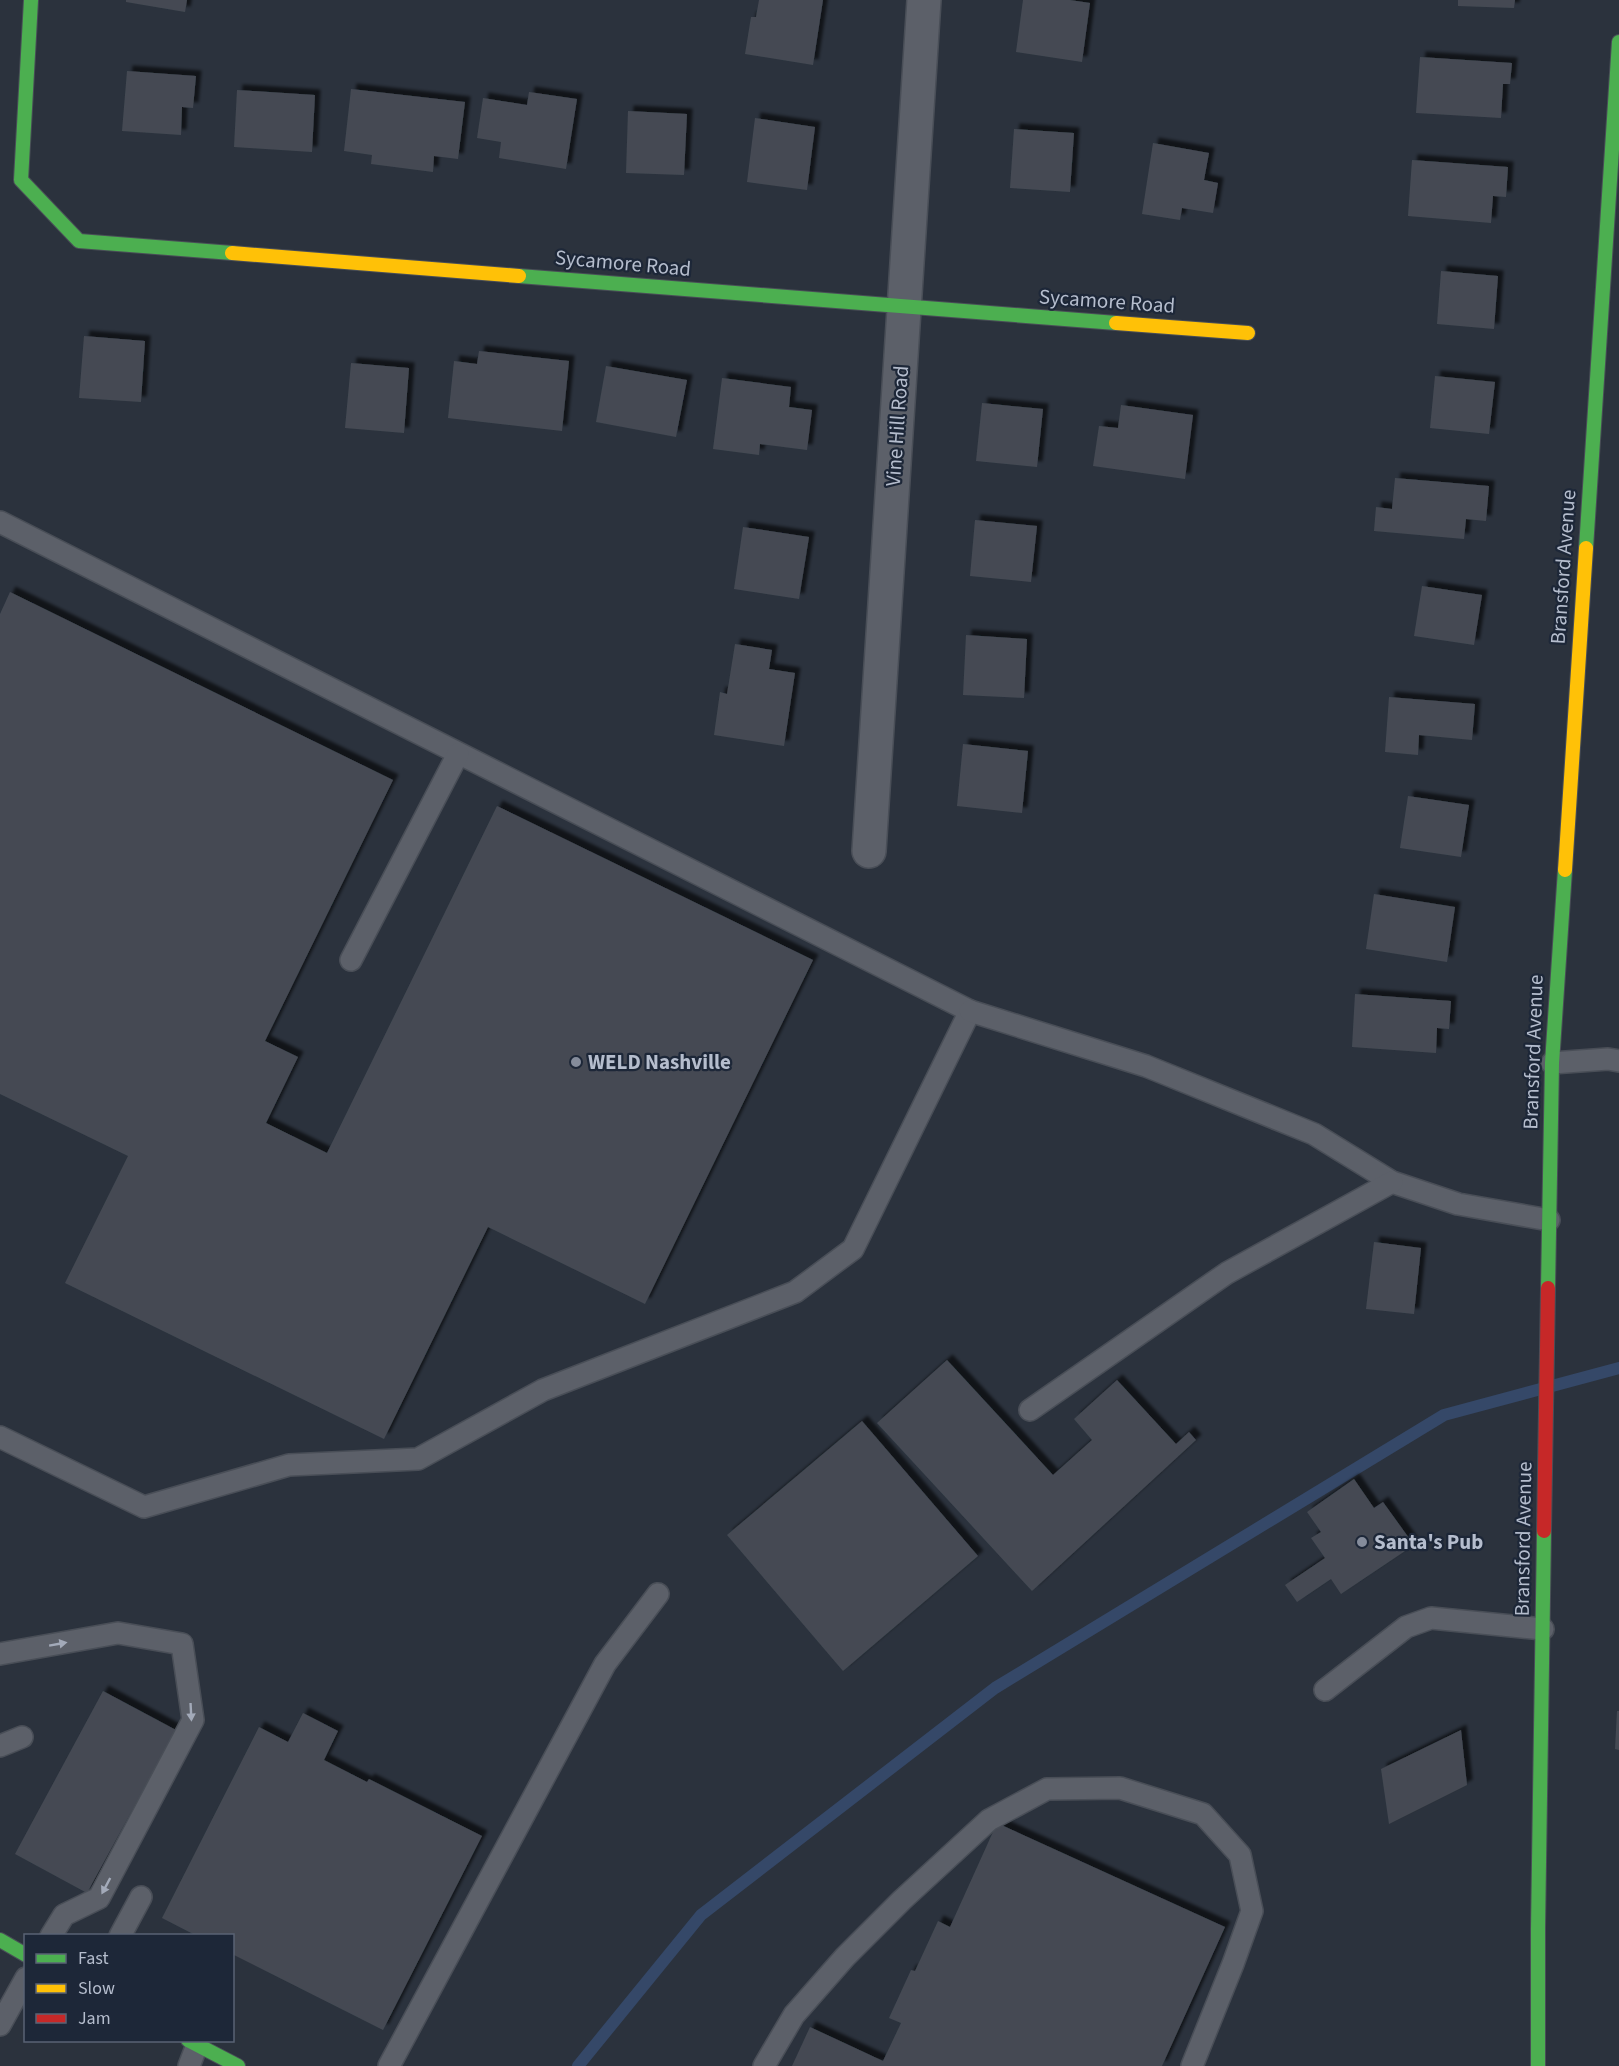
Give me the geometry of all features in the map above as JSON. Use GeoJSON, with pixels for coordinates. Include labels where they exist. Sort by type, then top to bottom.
{"type":"FeatureCollection","features":[{"type":"Feature","properties":{"kind":"main road","name":"Sycamore Road"},"geometry":{"type":"LineString","coordinates":[[31,0],[21,180],[79,241],[1248,333]]}},
{"type":"Feature","properties":{"kind":"main road","name":"Bransford Avenue"},"geometry":{"type":"LineString","coordinates":[[1538,2066],[1538,1929],[1552,1063],[1619,42]]}},
{"type":"Feature","properties":{"kind":"main road"},"geometry":{"type":"LineString","coordinates":[[0,1940],[24,1954]]}},
{"type":"Feature","properties":{"kind":"main road"},"geometry":{"type":"LineString","coordinates":[[193,2043],[238,2066]]}},
{"type":"Feature","properties":{"kind":"street","name":"Vine Hill Road"},"geometry":{"type":"LineString","coordinates":[[869,851],[924,0]]}},
{"type":"Feature","properties":{"kind":"lane"},"geometry":{"type":"LineString","coordinates":[[0,522],[970,1011],[1146,1066],[1314,1134],[1392,1182],[1458,1204],[1549,1220]]}},
{"type":"Feature","properties":{"kind":"lane"},"geometry":{"type":"LineString","coordinates":[[351,960],[458,754]]}},
{"type":"Feature","properties":{"kind":"lane"},"geometry":{"type":"LineString","coordinates":[[0,1437],[144,1507],[289,1465],[418,1458],[543,1390],[795,1292],[853,1249],[970,1011]]}},
{"type":"Feature","properties":{"kind":"lane"},"geometry":{"type":"LineString","coordinates":[[1552,1063],[1608,1059],[1619,1061]]}},
{"type":"Feature","properties":{"kind":"lane"},"geometry":{"type":"LineString","coordinates":[[1030,1410],[1227,1274],[1392,1182]]}},
{"type":"Feature","properties":{"kind":"lane"},"geometry":{"type":"LineString","coordinates":[[389,2066],[605,1664],[658,1594]]}},
{"type":"Feature","properties":{"kind":"lane"},"geometry":{"type":"LineString","coordinates":[[1325,1690],[1406,1627],[1431,1618],[1543,1629]]}},
{"type":"Feature","properties":{"kind":"lane"},"geometry":{"type":"LineString","coordinates":[[0,1654],[118,1634],[182,1644],[193,1720],[99,1898],[64,1916],[52,1934]]}},
{"type":"Feature","properties":{"kind":"lane"},"geometry":{"type":"LineString","coordinates":[[0,1746],[22,1737]]}},
{"type":"Feature","properties":{"kind":"lane"},"geometry":{"type":"LineString","coordinates":[[764,2066],[794,2015],[845,1957],[902,1899],[989,1820],[1047,1789],[1120,1788],[1203,1814],[1240,1855],[1252,1911],[1230,1974],[1192,2066]]}},
{"type":"Feature","properties":{"kind":"lane"},"geometry":{"type":"LineString","coordinates":[[121,1934],[141,1897]]}},
{"type":"Feature","properties":{"kind":"lane"},"geometry":{"type":"LineString","coordinates":[[0,2025],[24,1982]]}},
{"type":"Feature","properties":{"kind":"lane"},"geometry":{"type":"LineString","coordinates":[[189,2066],[193,2043]]}},
{"type":"Feature","properties":{"kind":"building"},"geometry":{"type":"Polygon","coordinates":[[[126,0],[187,0],[185,12],[126,2],[126,0]]]}},
{"type":"Feature","properties":{"kind":"building"},"geometry":{"type":"Polygon","coordinates":[[[759,0],[823,0],[813,65],[745,54],[751,17],[756,17],[759,0]]]}},
{"type":"Feature","properties":{"kind":"building"},"geometry":{"type":"Polygon","coordinates":[[[1023,0],[1070,0],[1090,3],[1082,62],[1016,52],[1023,0]]]}},
{"type":"Feature","properties":{"kind":"building"},"geometry":{"type":"Polygon","coordinates":[[[1458,0],[1515,0],[1514,8],[1458,6],[1458,0]]]}},
{"type":"Feature","properties":{"kind":"building"},"geometry":{"type":"Polygon","coordinates":[[[1420,57],[1512,63],[1510,84],[1503,84],[1501,118],[1416,113],[1420,57]]]}},
{"type":"Feature","properties":{"kind":"building"},"geometry":{"type":"Polygon","coordinates":[[[127,71],[196,76],[193,108],[182,107],[181,135],[122,131],[127,71]]]}},
{"type":"Feature","properties":{"kind":"building"},"geometry":{"type":"Polygon","coordinates":[[[351,89],[465,102],[458,159],[434,156],[433,172],[371,164],[372,155],[344,151],[351,89]]]}},
{"type":"Feature","properties":{"kind":"building"},"geometry":{"type":"Polygon","coordinates":[[[237,90],[315,95],[312,152],[234,147],[237,90]]]}},
{"type":"Feature","properties":{"kind":"building"},"geometry":{"type":"Polygon","coordinates":[[[529,92],[577,99],[566,169],[499,158],[501,142],[477,138],[483,98],[527,105],[529,92]]]}},
{"type":"Feature","properties":{"kind":"building"},"geometry":{"type":"Polygon","coordinates":[[[628,111],[687,114],[684,175],[626,173],[628,111]]]}},
{"type":"Feature","properties":{"kind":"building"},"geometry":{"type":"Polygon","coordinates":[[[755,118],[815,127],[807,190],[747,182],[755,118]]]}},
{"type":"Feature","properties":{"kind":"building"},"geometry":{"type":"Polygon","coordinates":[[[1014,129],[1074,133],[1070,192],[1010,188],[1014,129]]]}},
{"type":"Feature","properties":{"kind":"building"},"geometry":{"type":"Polygon","coordinates":[[[1153,143],[1209,153],[1204,180],[1218,183],[1213,213],[1182,208],[1180,220],[1142,214],[1153,143]]]}},
{"type":"Feature","properties":{"kind":"building"},"geometry":{"type":"Polygon","coordinates":[[[1412,160],[1508,167],[1506,197],[1493,196],[1491,223],[1408,216],[1412,160]]]}},
{"type":"Feature","properties":{"kind":"building"},"geometry":{"type":"Polygon","coordinates":[[[1441,271],[1498,276],[1494,329],[1437,324],[1441,271]]]}},
{"type":"Feature","properties":{"kind":"building"},"geometry":{"type":"Polygon","coordinates":[[[84,336],[145,341],[141,402],[79,398],[84,336]]]}},
{"type":"Feature","properties":{"kind":"building"},"geometry":{"type":"Polygon","coordinates":[[[479,351],[569,361],[562,431],[448,418],[454,361],[477,364],[479,351]]]}},
{"type":"Feature","properties":{"kind":"building"},"geometry":{"type":"Polygon","coordinates":[[[351,363],[409,368],[404,433],[345,428],[351,363]]]}},
{"type":"Feature","properties":{"kind":"building"},"geometry":{"type":"Polygon","coordinates":[[[606,366],[687,380],[676,437],[596,422],[606,366]]]}},
{"type":"Feature","properties":{"kind":"building"},"geometry":{"type":"Polygon","coordinates":[[[1435,376],[1495,382],[1489,434],[1430,428],[1435,376]]]}},
{"type":"Feature","properties":{"kind":"building"},"geometry":{"type":"Polygon","coordinates":[[[722,378],[791,387],[789,407],[812,410],[807,450],[760,444],[759,455],[713,449],[722,378]]]}},
{"type":"Feature","properties":{"kind":"building"},"geometry":{"type":"Polygon","coordinates":[[[982,403],[1043,409],[1037,467],[976,461],[982,403]]]}},
{"type":"Feature","properties":{"kind":"building"},"geometry":{"type":"Polygon","coordinates":[[[1121,405],[1193,415],[1185,479],[1093,466],[1099,426],[1118,428],[1121,405]]]}},
{"type":"Feature","properties":{"kind":"building"},"geometry":{"type":"Polygon","coordinates":[[[1395,478],[1489,486],[1486,521],[1466,519],[1464,539],[1374,531],[1376,507],[1392,509],[1395,478]]]}},
{"type":"Feature","properties":{"kind":"building"},"geometry":{"type":"Polygon","coordinates":[[[975,520],[1037,526],[1031,582],[970,576],[975,520]]]}},
{"type":"Feature","properties":{"kind":"building"},"geometry":{"type":"Polygon","coordinates":[[[743,527],[809,537],[799,599],[734,589],[743,527]]]}},
{"type":"Feature","properties":{"kind":"building"},"geometry":{"type":"Polygon","coordinates":[[[1422,586],[1482,595],[1474,645],[1414,636],[1422,586]]]}},
{"type":"Feature","properties":{"kind":"building"},"geometry":{"type":"Polygon","coordinates":[[[10,592],[393,780],[265,1041],[298,1057],[266,1123],[327,1153],[497,806],[813,960],[645,1304],[488,1227],[384,1439],[65,1283],[128,1156],[0,1094],[0,614],[10,592]]]}},
{"type":"Feature","properties":{"kind":"building"},"geometry":{"type":"Polygon","coordinates":[[[966,635],[1027,639],[1024,698],[963,695],[966,635]]]}},
{"type":"Feature","properties":{"kind":"building"},"geometry":{"type":"Polygon","coordinates":[[[735,644],[772,650],[769,669],[795,673],[784,746],[714,735],[720,692],[727,694],[735,644]]]}},
{"type":"Feature","properties":{"kind":"building"},"geometry":{"type":"Polygon","coordinates":[[[1389,697],[1475,704],[1472,740],[1419,735],[1418,755],[1385,752],[1389,697]]]}},
{"type":"Feature","properties":{"kind":"building"},"geometry":{"type":"Polygon","coordinates":[[[963,744],[1028,751],[1022,813],[957,806],[963,744]]]}},
{"type":"Feature","properties":{"kind":"building"},"geometry":{"type":"Polygon","coordinates":[[[1408,796],[1469,805],[1461,857],[1400,848],[1408,796]]]}},
{"type":"Feature","properties":{"kind":"building"},"geometry":{"type":"Polygon","coordinates":[[[1374,894],[1455,907],[1447,962],[1366,949],[1374,894]]]}},
{"type":"Feature","properties":{"kind":"building"},"geometry":{"type":"Polygon","coordinates":[[[1355,994],[1451,1001],[1449,1029],[1437,1028],[1436,1053],[1352,1047],[1355,994]]]}},
{"type":"Feature","properties":{"kind":"building"},"geometry":{"type":"Polygon","coordinates":[[[1374,1242],[1421,1248],[1414,1314],[1366,1309],[1374,1242]]]}},
{"type":"Feature","properties":{"kind":"building"},"geometry":{"type":"Polygon","coordinates":[[[947,1360],[1053,1475],[1092,1440],[1074,1419],[1117,1380],[1176,1444],[1189,1432],[1196,1440],[1032,1591],[877,1423],[947,1360]]]}},
{"type":"Feature","properties":{"kind":"building"},"geometry":{"type":"Polygon","coordinates":[[[862,1421],[978,1556],[843,1671],[727,1535],[862,1421]]]}},
{"type":"Feature","properties":{"kind":"building","name":"Santa's Pub"},"geometry":{"type":"Polygon","coordinates":[[[1354,1479],[1374,1508],[1383,1502],[1414,1545],[1341,1594],[1331,1579],[1297,1602],[1285,1585],[1325,1558],[1311,1538],[1321,1532],[1307,1512],[1354,1479]]]}},
{"type":"Feature","properties":{"kind":"building"},"geometry":{"type":"Polygon","coordinates":[[[103,1691],[176,1730],[87,1893],[15,1854],[103,1691]]]}},
{"type":"Feature","properties":{"kind":"building"},"geometry":{"type":"Polygon","coordinates":[[[1617,1711],[1619,1711],[1619,1750],[1615,1749],[1617,1711]]]}},
{"type":"Feature","properties":{"kind":"building"},"geometry":{"type":"Polygon","coordinates":[[[303,1713],[338,1731],[324,1760],[367,1782],[369,1779],[482,1836],[383,2030],[234,1955],[234,1934],[193,1934],[162,1918],[259,1727],[288,1742],[303,1713]]]}},
{"type":"Feature","properties":{"kind":"building"},"geometry":{"type":"Polygon","coordinates":[[[1461,1730],[1467,1785],[1389,1824],[1381,1769],[1461,1730]]]}},
{"type":"Feature","properties":{"kind":"building"},"geometry":{"type":"Polygon","coordinates":[[[997,1823],[1225,1927],[1162,2066],[792,2066],[810,2027],[883,2061],[901,2023],[889,2018],[911,1970],[915,1971],[938,1921],[950,1927],[997,1823]]]}},
{"type":"Feature","properties":{"kind":"waterway"},"geometry":{"type":"LineString","coordinates":[[578,2066],[701,1915],[995,1688],[1444,1415],[1619,1368]]}},
{"type":"Feature","properties":{"kind":"traffic: fast"},"geometry":{"type":"LineString","coordinates":[[31,0],[21,180],[79,241],[232,253]]}},
{"type":"Feature","properties":{"kind":"traffic: fast"},"geometry":{"type":"LineString","coordinates":[[1586,548],[1619,42]]}},
{"type":"Feature","properties":{"kind":"traffic: fast"},"geometry":{"type":"LineString","coordinates":[[519,276],[1116,323]]}},
{"type":"Feature","properties":{"kind":"traffic: fast"},"geometry":{"type":"LineString","coordinates":[[1548,1288],[1552,1063],[1565,870]]}},
{"type":"Feature","properties":{"kind":"traffic: fast"},"geometry":{"type":"LineString","coordinates":[[1538,2066],[1544,1531]]}},
{"type":"Feature","properties":{"kind":"traffic: fast"},"geometry":{"type":"LineString","coordinates":[[0,1940],[24,1954]]}},
{"type":"Feature","properties":{"kind":"traffic: fast"},"geometry":{"type":"LineString","coordinates":[[192,2042],[238,2066]]}},
{"type":"Feature","properties":{"kind":"traffic: slow"},"geometry":{"type":"LineString","coordinates":[[232,253],[519,276]]}},
{"type":"Feature","properties":{"kind":"traffic: slow"},"geometry":{"type":"LineString","coordinates":[[1116,323],[1248,333]]}},
{"type":"Feature","properties":{"kind":"traffic: slow"},"geometry":{"type":"LineString","coordinates":[[1565,870],[1586,548]]}},
{"type":"Feature","properties":{"kind":"traffic: jam"},"geometry":{"type":"LineString","coordinates":[[1544,1531],[1548,1288]]}},
{"type":"Feature","properties":{"kind":"place","name":"WELD Nashville"},"geometry":{"type":"Point","coordinates":[576,1062]}},
{"type":"Feature","properties":{"kind":"place","name":"Santa's Pub"},"geometry":{"type":"Point","coordinates":[1362,1542]}}]}
